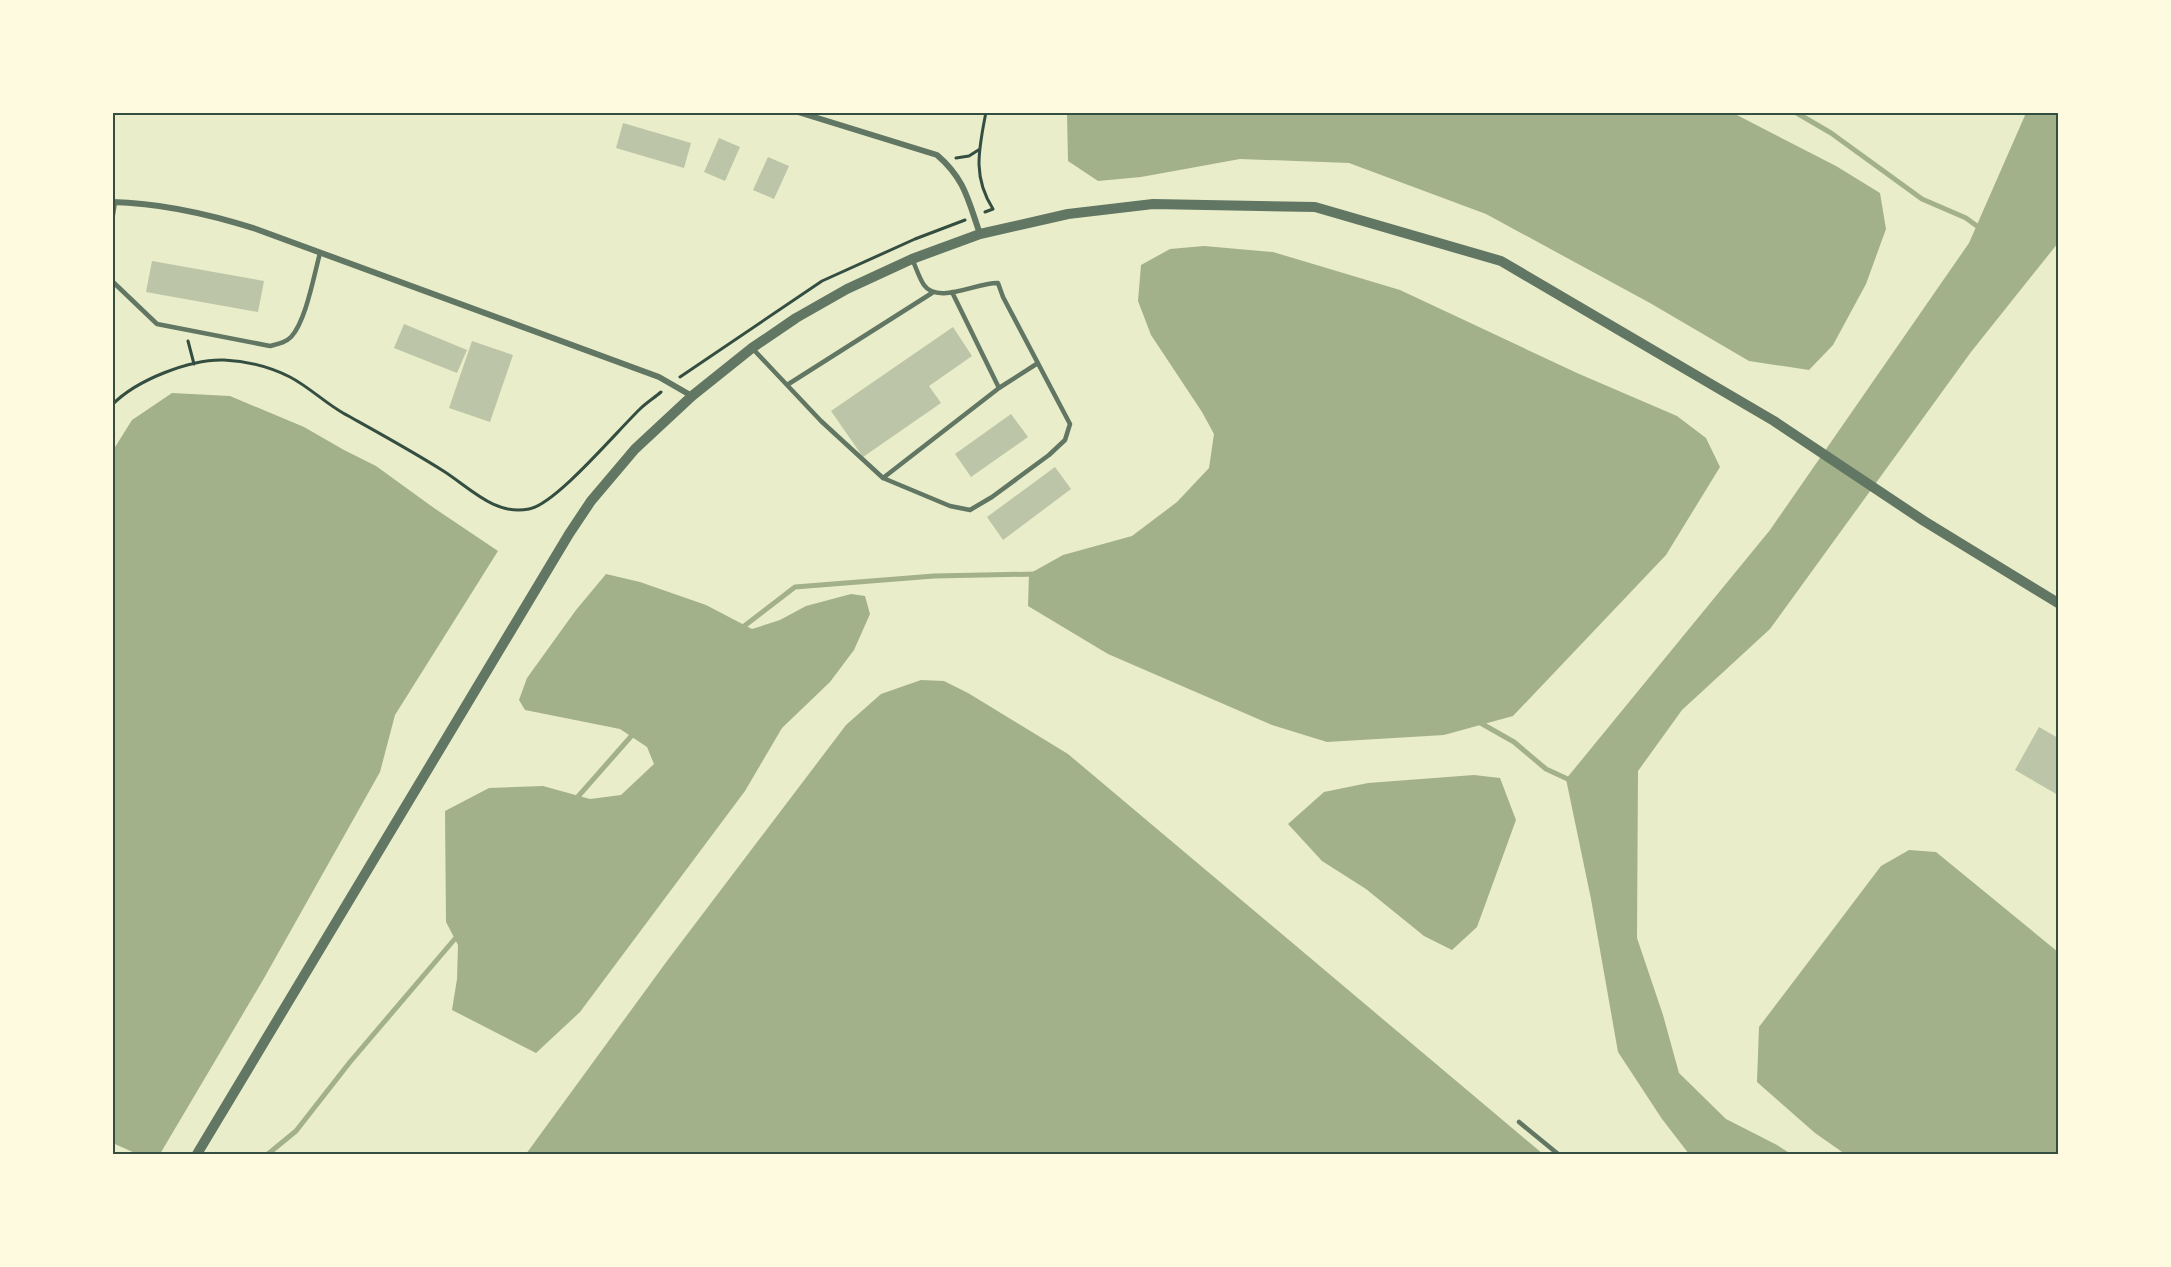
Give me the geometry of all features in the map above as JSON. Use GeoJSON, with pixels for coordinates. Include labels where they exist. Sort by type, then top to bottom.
{"type":"FeatureCollection","features":[{"type":"Feature","properties":{"kind":"street"},"geometry":{"type":"LineString","coordinates":[[798,112],[937,156],[952,169],[962,182],[980,234]]}},
{"type":"Feature","properties":{"kind":"street"},"geometry":{"type":"LineString","coordinates":[[114,202],[178,208],[220,218],[659,377],[692,396]]}},
{"type":"Feature","properties":{"kind":"street"},"geometry":{"type":"LineString","coordinates":[[197,1155],[569,534],[591,501],[635,449],[692,396],[752,348],[796,318],[847,289],[912,259],[980,234],[1068,214],[1153,204],[1315,207],[1501,261],[1774,421],[1923,521],[2058,603]]}},
{"type":"Feature","properties":{"kind":"lane"},"geometry":{"type":"LineString","coordinates":[[112,221],[114,202]]}},
{"type":"Feature","properties":{"kind":"lane"},"geometry":{"type":"LineString","coordinates":[[112,281],[157,324],[270,346],[282,344],[291,338],[297,328],[320,253]]}},
{"type":"Feature","properties":{"kind":"lane"},"geometry":{"type":"LineString","coordinates":[[752,348],[829,429],[883,478],[950,506],[970,510],[1002,490],[1049,455],[1065,440],[1070,424],[1003,297],[998,283],[987,282],[942,294],[932,293],[924,286],[912,259]]}},
{"type":"Feature","properties":{"kind":"lane"},"geometry":{"type":"LineString","coordinates":[[952,292],[999,388]]}},
{"type":"Feature","properties":{"kind":"lane"},"geometry":{"type":"LineString","coordinates":[[787,385],[932,293]]}},
{"type":"Feature","properties":{"kind":"lane"},"geometry":{"type":"LineString","coordinates":[[883,478],[999,388],[1038,363]]}},
{"type":"Feature","properties":{"kind":"lane"},"geometry":{"type":"LineString","coordinates":[[1519,1122],[1558,1155]]}},
{"type":"Feature","properties":{"kind":"path"},"geometry":{"type":"LineString","coordinates":[[986,212],[993,209],[981,184],[979,172],[980,149],[987,112]]}},
{"type":"Feature","properties":{"kind":"path"},"geometry":{"type":"LineString","coordinates":[[960,158],[980,149]]}},
{"type":"Feature","properties":{"kind":"path"},"geometry":{"type":"LineString","coordinates":[[188,341],[194,364]]}},
{"type":"Feature","properties":{"kind":"path"},"geometry":{"type":"LineString","coordinates":[[112,405],[142,381],[194,364],[222,360],[267,368],[289,376],[340,411],[420,456],[488,502],[501,509],[516,510],[531,509],[561,489],[641,408],[659,393]]}},
{"type":"Feature","properties":{"kind":"shaded area"},"geometry":{"type":"Polygon","coordinates":[[[1067,113],[1733,113],[1836,166],[1880,193],[1886,229],[1866,284],[1833,345],[1809,370],[1749,361],[1650,303],[1486,214],[1349,163],[1240,159],[1141,177],[1098,181],[1068,161],[1067,113]]]}},
{"type":"Feature","properties":{"kind":"shaded area"},"geometry":{"type":"Polygon","coordinates":[[[2026,113],[2058,113],[2058,243],[1971,352],[1770,629],[1682,710],[1638,771],[1637,938],[1663,1015],[1679,1073],[1726,1119],[1791,1154],[1689,1154],[1662,1119],[1618,1052],[1591,899],[1566,779],[1770,530],[1969,243],[2026,113]]]}},
{"type":"Feature","properties":{"kind":"shaded area"},"geometry":{"type":"Polygon","coordinates":[[[1204,246],[1273,252],[1400,290],[1577,373],[1677,416],[1706,438],[1720,467],[1666,555],[1513,716],[1444,735],[1327,742],[1272,725],[1108,654],[1028,606],[1029,574],[1063,555],[1132,536],[1177,502],[1209,468],[1214,434],[1151,335],[1138,301],[1141,265],[1170,249],[1204,246]]]}},
{"type":"Feature","properties":{"kind":"shaded area"},"geometry":{"type":"Polygon","coordinates":[[[172,393],[230,396],[304,427],[376,466],[498,551],[395,715],[380,772],[263,980],[160,1154],[143,1154],[112,1140],[112,452],[132,420],[172,393]]]}},
{"type":"Feature","properties":{"kind":"shaded area"},"geometry":{"type":"Polygon","coordinates":[[[606,574],[640,582],[706,605],[752,629],[780,620],[806,606],[851,594],[865,596],[870,614],[854,650],[830,682],[782,728],[745,791],[580,1012],[536,1053],[452,1010],[457,979],[458,945],[446,922],[445,811],[489,788],[543,786],[590,799],[621,795],[654,764],[647,747],[620,729],[525,710],[519,700],[527,678],[576,610],[606,574]]]}},
{"type":"Feature","properties":{"kind":"shaded area"},"geometry":{"type":"Polygon","coordinates":[[[921,680],[944,681],[968,693],[1068,754],[1543,1154],[526,1154],[667,961],[846,725],[881,694],[921,680]]]}},
{"type":"Feature","properties":{"kind":"shaded area"},"geometry":{"type":"Polygon","coordinates":[[[1474,775],[1500,778],[1516,820],[1477,927],[1452,950],[1424,936],[1366,889],[1322,861],[1288,824],[1324,792],[1368,783],[1474,775]]]}},
{"type":"Feature","properties":{"kind":"shaded area"},"geometry":{"type":"Polygon","coordinates":[[[1909,850],[1936,852],[2058,952],[2058,1154],[1845,1154],[1815,1133],[1757,1082],[1759,1027],[1881,866],[1909,850]]]}},
{"type":"Feature","properties":{"kind":"building"},"geometry":{"type":"Polygon","coordinates":[[[623,123],[691,143],[684,168],[616,148],[623,123]]]}},
{"type":"Feature","properties":{"kind":"building"},"geometry":{"type":"Polygon","coordinates":[[[719,138],[740,147],[725,181],[704,172],[719,138]]]}},
{"type":"Feature","properties":{"kind":"building"},"geometry":{"type":"Polygon","coordinates":[[[768,157],[789,166],[774,199],[753,190],[768,157]]]}},
{"type":"Feature","properties":{"kind":"building"},"geometry":{"type":"Polygon","coordinates":[[[152,261],[264,281],[258,312],[146,292],[152,261]]]}},
{"type":"Feature","properties":{"kind":"building"},"geometry":{"type":"Polygon","coordinates":[[[404,324],[467,350],[457,373],[394,348],[404,324]]]}},
{"type":"Feature","properties":{"kind":"building"},"geometry":{"type":"Polygon","coordinates":[[[953,327],[972,356],[929,386],[941,403],[863,457],[831,411],[953,327]]]}},
{"type":"Feature","properties":{"kind":"building"},"geometry":{"type":"Polygon","coordinates":[[[472,341],[513,355],[490,422],[449,408],[472,341]]]}},
{"type":"Feature","properties":{"kind":"building"},"geometry":{"type":"Polygon","coordinates":[[[1011,414],[1028,437],[971,477],[955,454],[1011,414]]]}},
{"type":"Feature","properties":{"kind":"building"},"geometry":{"type":"Polygon","coordinates":[[[1055,467],[1071,489],[1003,540],[987,517],[1055,467]]]}},
{"type":"Feature","properties":{"kind":"building"},"geometry":{"type":"Polygon","coordinates":[[[2039,727],[2058,738],[2058,795],[2015,770],[2039,727]]]}},
{"type":"Feature","properties":{"kind":"waterway"},"geometry":{"type":"LineString","coordinates":[[1795,112],[1831,133],[1922,199],[1966,218],[1981,229]]}},
{"type":"Feature","properties":{"kind":"waterway"},"geometry":{"type":"LineString","coordinates":[[739,630],[795,587],[934,576],[1036,574]]}},
{"type":"Feature","properties":{"kind":"waterway"},"geometry":{"type":"LineString","coordinates":[[1477,721],[1514,742],[1546,769],[1572,781]]}},
{"type":"Feature","properties":{"kind":"waterway"},"geometry":{"type":"LineString","coordinates":[[575,800],[634,733]]}},
{"type":"Feature","properties":{"kind":"waterway"},"geometry":{"type":"LineString","coordinates":[[268,1154],[296,1131],[350,1062],[459,934]]}},
{"type":"Feature","properties":{"kind":"waterway"},"geometry":{"type":"LineString","coordinates":[[112,1140],[143,1154]]}}]}
